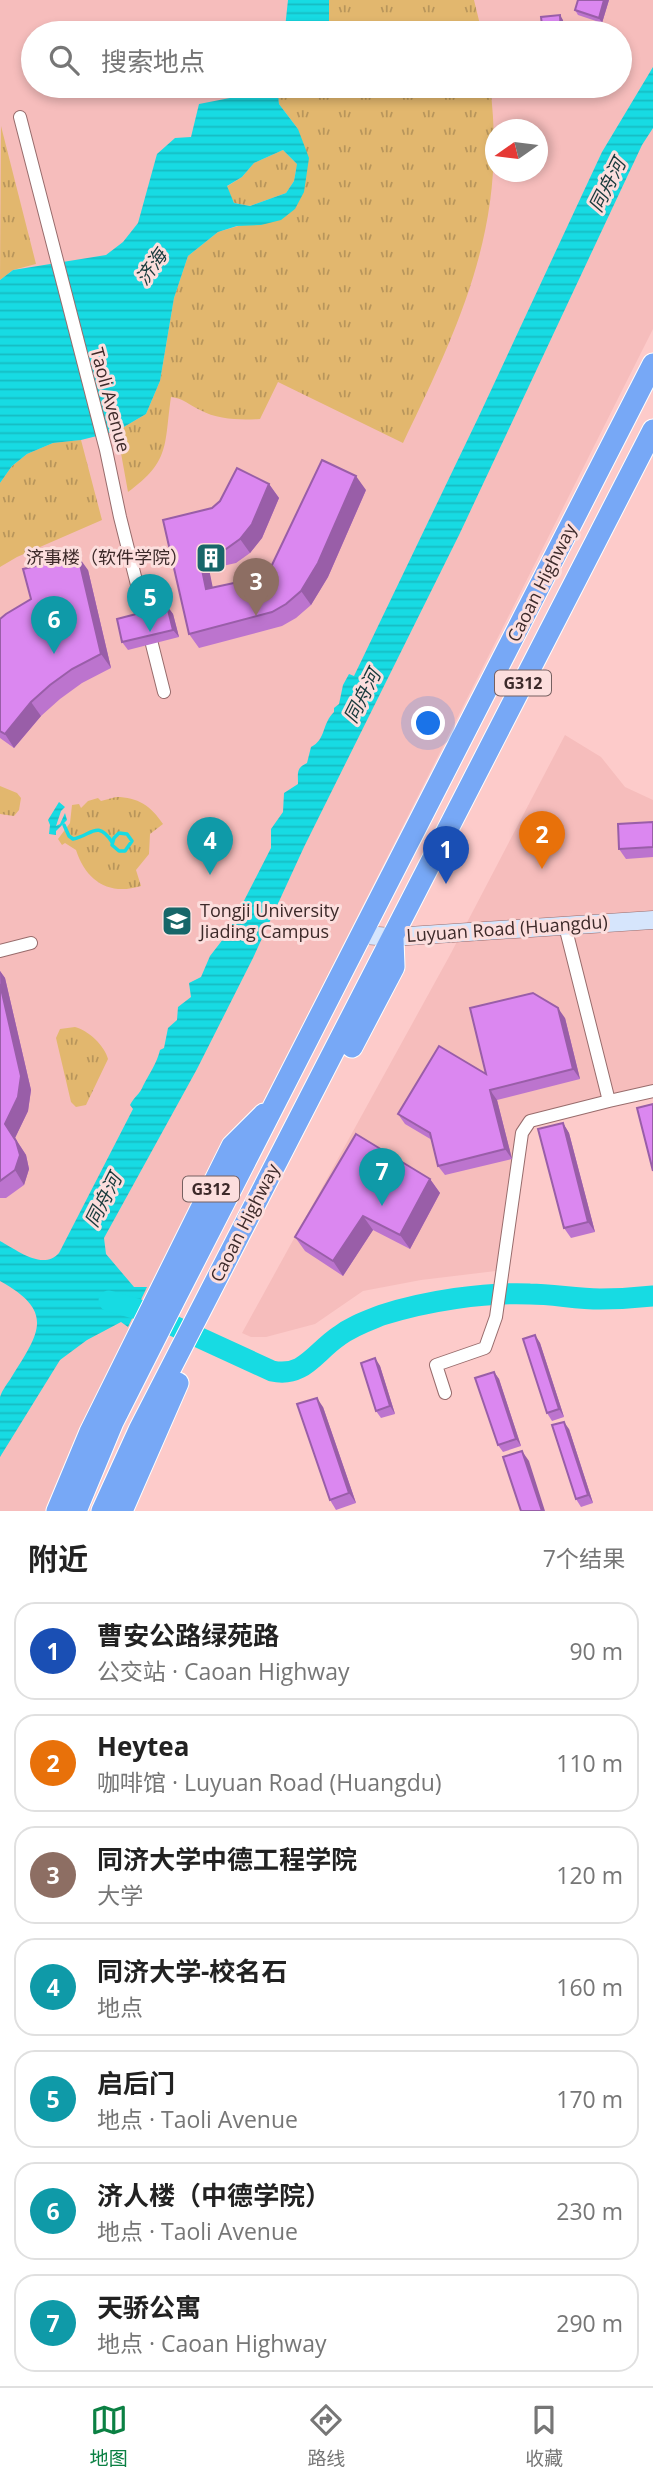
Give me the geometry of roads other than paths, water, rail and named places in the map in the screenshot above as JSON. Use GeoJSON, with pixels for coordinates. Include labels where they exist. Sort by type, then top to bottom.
{"type":"FeatureCollection","features":[{"type":"Feature","properties":{"kind":"highway","name":"Caoan Highway"},"geometry":{"type":"LineString","coordinates":[[57,1511],[90,1432],[143,1344],[168,1294],[278,1100],[653,364]]}},
{"type":"Feature","properties":{"kind":"highway","name":"Caoan Highway"},"geometry":{"type":"LineString","coordinates":[[122,1511],[182,1361],[393,937],[653,430]]}},
{"type":"Feature","properties":{"kind":"highway","name":"Caoan Highway"},"geometry":{"type":"LineString","coordinates":[[76,1511],[143,1344]]}},
{"type":"Feature","properties":{"kind":"highway","name":"Caoan Highway"},"geometry":{"type":"LineString","coordinates":[[102,1511],[139,1430],[182,1361]]}},
{"type":"Feature","properties":{"kind":"street","name":"Taoli Avenue"},"geometry":{"type":"LineString","coordinates":[[20,117],[104,444],[163,692]]}},
{"type":"Feature","properties":{"kind":"street","name":"Luyuan Road (Huangdu)"},"geometry":{"type":"LineString","coordinates":[[362,935],[393,937],[653,920]]}},
{"type":"Feature","properties":{"kind":"street"},"geometry":{"type":"LineString","coordinates":[[565,926],[609,1101]]}},
{"type":"Feature","properties":{"kind":"street"},"geometry":{"type":"LineString","coordinates":[[0,951],[31,943]]}},
{"type":"Feature","properties":{"kind":"street"},"geometry":{"type":"LineString","coordinates":[[445,1393],[436,1364],[485,1348],[496,1317],[522,1133],[530,1121],[653,1091]]}},
{"type":"Feature","properties":{"kind":"water"},"geometry":{"type":"Polygon","coordinates":[[[288,0],[329,0],[329,21],[286,21],[288,0]]]}},
{"type":"Feature","properties":{"kind":"water","name":"同舟河"},"geometry":{"type":"Polygon","coordinates":[[[653,67],[653,128],[642,145],[460,533],[304,847],[253,958],[197,1069],[104,1238],[106,1254],[134,1287],[147,1287],[128,1327],[121,1322],[87,1340],[60,1360],[0,1457],[0,1397],[29,1348],[37,1324],[29,1303],[18,1292],[0,1281],[0,1241],[38,1259],[53,1258],[59,1253],[133,1109],[130,1105],[142,1089],[160,1050],[164,1048],[168,1028],[177,1020],[178,1007],[191,997],[189,983],[201,977],[210,956],[227,934],[271,848],[271,829],[283,812],[284,793],[298,784],[299,769],[307,763],[311,747],[322,736],[327,721],[339,704],[343,685],[349,674],[354,676],[602,152],[653,67]]]}},
{"type":"Feature","properties":{"kind":"water","name":"济海"},"geometry":{"type":"Polygon","coordinates":[[[230,98],[278,98],[279,104],[298,129],[309,158],[304,192],[295,209],[281,220],[261,225],[237,226],[218,232],[188,256],[174,298],[160,381],[146,414],[117,431],[81,440],[53,443],[27,454],[12,466],[0,483],[0,280],[13,270],[106,255],[123,242],[138,223],[157,154],[175,138],[191,137],[199,104],[230,98]],[[283,150],[254,163],[242,177],[227,186],[234,203],[250,206],[286,193],[294,181],[297,164],[283,150]]]}},
{"type":"Feature","properties":{"kind":"water"},"geometry":{"type":"Polygon","coordinates":[[[59,802],[65,807],[56,826],[60,824],[65,813],[67,820],[56,831],[56,835],[49,834],[48,820],[59,802]]]}},
{"type":"Feature","properties":{"kind":"waterway"},"geometry":{"type":"LineString","coordinates":[[64,825],[73,839],[98,830],[112,842]]}},
{"type":"Feature","properties":{"kind":"waterway"},"geometry":{"type":"LineString","coordinates":[[119,833],[127,834],[132,841],[125,851],[119,851],[112,845],[119,833]]}},
{"type":"Feature","properties":{"kind":"waterway"},"geometry":{"type":"LineString","coordinates":[[109,1301],[137,1309],[272,1371],[283,1372],[301,1367],[354,1327],[382,1315],[417,1306],[494,1294],[539,1294],[600,1299],[653,1296]]}},
{"type":"Feature","properties":{"kind":"place","name":"济事楼（软件学院）"},"geometry":{"type":"Point","coordinates":[211,558]}},
{"type":"Feature","properties":{"kind":"place","name":"同济大学中德工程学院"},"geometry":{"type":"Point","coordinates":[256,616]}},
{"type":"Feature","properties":{"kind":"place","name":"启后门"},"geometry":{"type":"Point","coordinates":[150,632]}},
{"type":"Feature","properties":{"kind":"place","name":"济人楼（中德学院）"},"geometry":{"type":"Point","coordinates":[54,654]}},
{"type":"Feature","properties":{"kind":"place","name":"Heytea"},"geometry":{"type":"Point","coordinates":[542,869]}},
{"type":"Feature","properties":{"kind":"place","name":"同济大学-校名石"},"geometry":{"type":"Point","coordinates":[210,875]}},
{"type":"Feature","properties":{"kind":"place","name":"曹安公路绿苑路"},"geometry":{"type":"Point","coordinates":[446,884]}},
{"type":"Feature","properties":{"kind":"place","name":"Tongji University Jiading Campus"},"geometry":{"type":"Point","coordinates":[177,921]}},
{"type":"Feature","properties":{"kind":"place","name":"天骄公寓"},"geometry":{"type":"Point","coordinates":[382,1206]}}]}
